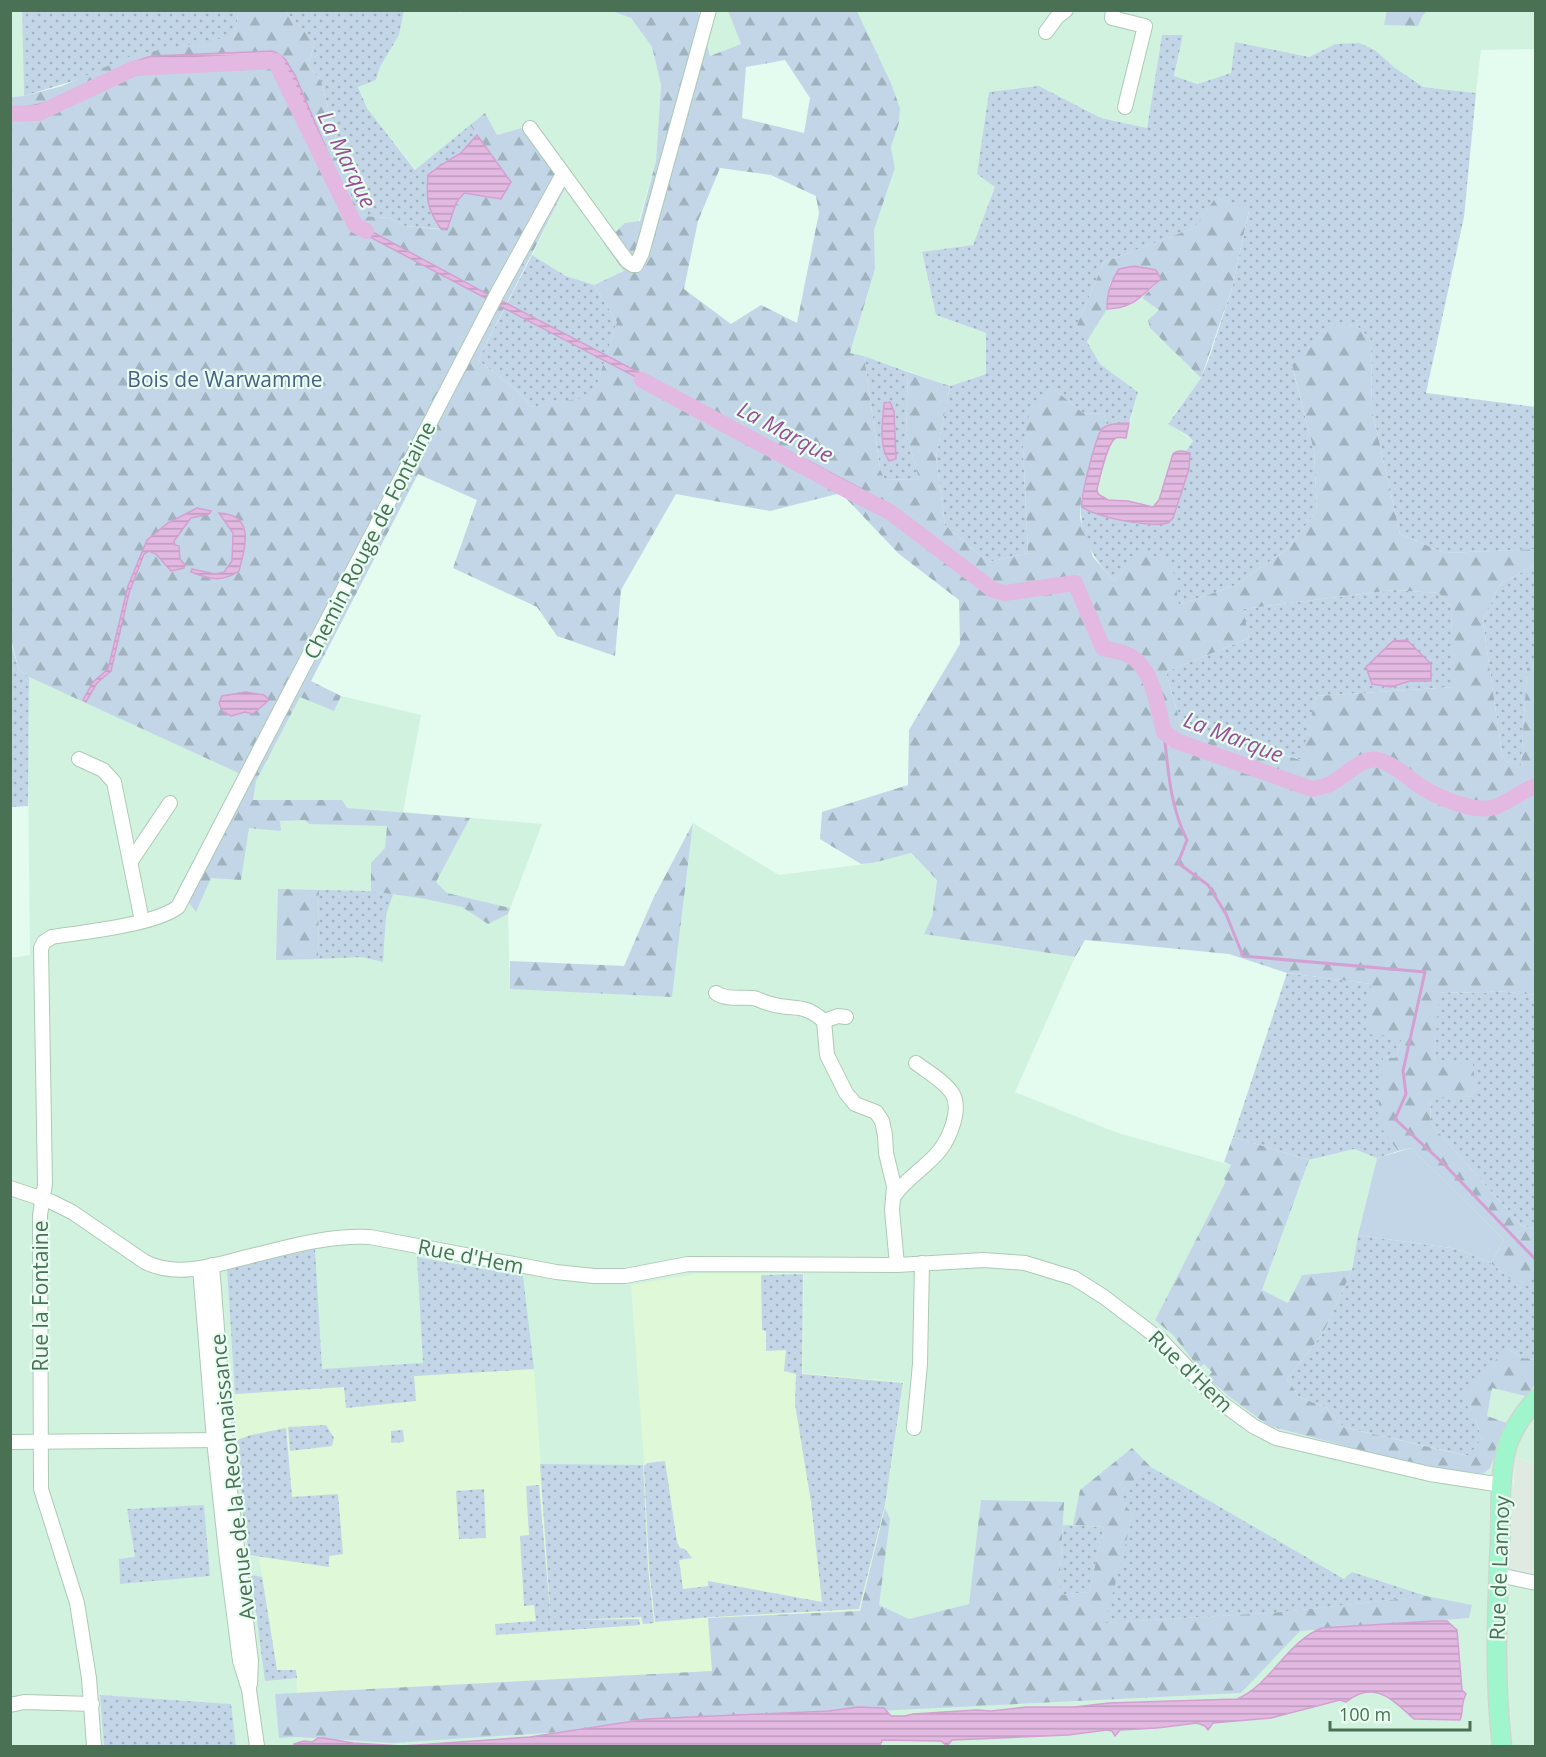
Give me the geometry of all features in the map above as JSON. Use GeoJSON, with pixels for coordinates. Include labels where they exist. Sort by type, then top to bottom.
{"type":"FeatureCollection","features":[{"type":"Feature","properties":{"kind":"main road","name":"Rue de Lannoy"},"geometry":{"type":"LineString","coordinates":[[1502,1746],[1496,1674],[1502,1485],[1508,1442],[1520,1420],[1536,1399]]}},
{"type":"Feature","properties":{"kind":"street"},"geometry":{"type":"LineString","coordinates":[[530,128],[627,261],[633,265],[638,263],[709,10]]}},
{"type":"Feature","properties":{"kind":"street"},"geometry":{"type":"LineString","coordinates":[[1046,32],[1057,17],[1066,10]]}},
{"type":"Feature","properties":{"kind":"street"},"geometry":{"type":"LineString","coordinates":[[1113,10],[1112,18],[1145,26],[1125,107]]}},
{"type":"Feature","properties":{"kind":"street","name":"Chemin Rouge de Fontaine"},"geometry":{"type":"LineString","coordinates":[[178,907],[498,292],[562,174]]}},
{"type":"Feature","properties":{"kind":"street"},"geometry":{"type":"LineString","coordinates":[[79,759],[103,770],[114,782],[142,921]]}},
{"type":"Feature","properties":{"kind":"street"},"geometry":{"type":"LineString","coordinates":[[130,861],[170,803]]}},
{"type":"Feature","properties":{"kind":"street","name":"Rue la Fontaine"},"geometry":{"type":"LineString","coordinates":[[94,1746],[87,1659],[77,1603],[42,1495],[40,1215],[45,1184],[42,945],[52,938],[167,915],[178,907]]}},
{"type":"Feature","properties":{"kind":"street"},"geometry":{"type":"LineString","coordinates":[[716,993],[726,997],[756,999],[775,1005],[801,1007],[812,1011],[824,1021],[827,1055],[846,1094],[855,1104],[876,1112],[882,1120],[886,1153],[893,1182],[892,1210],[897,1265]]}},
{"type":"Feature","properties":{"kind":"street"},"geometry":{"type":"LineString","coordinates":[[824,1021],[838,1016],[846,1017]]}},
{"type":"Feature","properties":{"kind":"street"},"geometry":{"type":"LineString","coordinates":[[894,1196],[905,1181],[941,1150],[955,1114],[956,1103],[950,1091],[916,1063]]}},
{"type":"Feature","properties":{"kind":"street","name":"Rue d'Hem"},"geometry":{"type":"LineString","coordinates":[[10,1188],[78,1215],[151,1265],[174,1270],[206,1266],[323,1240],[352,1236],[370,1236],[556,1272],[594,1276],[625,1276],[688,1264],[897,1265],[984,1260],[1011,1261],[1063,1274],[1092,1289],[1170,1348],[1219,1401],[1270,1435],[1282,1440],[1301,1442],[1430,1474],[1502,1485]]}},
{"type":"Feature","properties":{"kind":"street"},"geometry":{"type":"LineString","coordinates":[[914,1428],[920,1364],[922,1263]]}},
{"type":"Feature","properties":{"kind":"street","name":"Avenue de la Reconnaissance"},"geometry":{"type":"LineString","coordinates":[[206,1266],[219,1440],[251,1662],[249,1690],[257,1746]]}},
{"type":"Feature","properties":{"kind":"street"},"geometry":{"type":"LineString","coordinates":[[10,1442],[219,1440]]}},
{"type":"Feature","properties":{"kind":"street"},"geometry":{"type":"LineString","coordinates":[[1498,1575],[1536,1583]]}},
{"type":"Feature","properties":{"kind":"street"},"geometry":{"type":"LineString","coordinates":[[10,1705],[24,1702],[92,1704]]}},
{"type":"Feature","properties":{"kind":"shaded area"},"geometry":{"type":"Polygon","coordinates":[[[455,10],[461,13],[462,10],[612,10],[631,18],[652,47],[661,85],[656,161],[624,272],[594,285],[566,276],[532,255],[565,188],[497,136],[485,113],[416,170],[367,108],[358,86],[376,80],[380,67],[399,35],[404,11],[455,10]]]}},
{"type":"Feature","properties":{"kind":"shaded area"},"geometry":{"type":"Polygon","coordinates":[[[10,11],[22,11],[24,96],[11,97],[10,11]]]}},
{"type":"Feature","properties":{"kind":"shaded area"},"geometry":{"type":"Polygon","coordinates":[[[698,11],[728,11],[741,44],[710,56],[698,11]]]}},
{"type":"Feature","properties":{"kind":"shaded area"},"geometry":{"type":"Polygon","coordinates":[[[857,11],[1535,11],[1535,49],[1481,50],[1476,93],[1423,87],[1394,67],[1375,50],[1335,44],[1309,57],[1235,43],[1231,73],[1197,84],[1174,77],[1183,35],[1162,35],[1147,128],[1101,118],[1039,86],[995,187],[973,246],[922,253],[936,315],[986,333],[986,374],[950,386],[864,356],[850,354],[875,269],[874,230],[895,168],[891,147],[899,123],[900,108],[891,83],[857,11]]]}},
{"type":"Feature","properties":{"kind":"shaded area"},"geometry":{"type":"Polygon","coordinates":[[[272,51],[285,59],[295,75],[336,172],[344,209],[367,229],[491,296],[489,300],[366,235],[350,221],[343,212],[287,76],[270,57],[142,65],[45,110],[11,113],[11,108],[27,107],[60,98],[152,56],[272,51]]]}},
{"type":"Feature","properties":{"kind":"shaded area"},"geometry":{"type":"Polygon","coordinates":[[[477,135],[511,182],[501,199],[464,193],[456,203],[447,230],[441,229],[428,204],[428,175],[461,153],[477,135]]]}},
{"type":"Feature","properties":{"kind":"shaded area"},"geometry":{"type":"Polygon","coordinates":[[[1134,266],[1156,270],[1161,279],[1132,303],[1107,309],[1110,288],[1119,269],[1134,266]]]}},
{"type":"Feature","properties":{"kind":"shaded area"},"geometry":{"type":"Polygon","coordinates":[[[1142,298],[1159,310],[1150,328],[1201,378],[1168,423],[1193,441],[1186,451],[1173,454],[1159,500],[1151,507],[1128,501],[1108,500],[1098,494],[1097,489],[1106,455],[1114,439],[1126,438],[1138,392],[1100,364],[1086,343],[1107,309],[1128,306],[1142,298]]]}},
{"type":"Feature","properties":{"kind":"shaded area"},"geometry":{"type":"Polygon","coordinates":[[[498,299],[867,492],[896,511],[893,517],[854,491],[496,304],[498,299]]]}},
{"type":"Feature","properties":{"kind":"shaded area"},"geometry":{"type":"Polygon","coordinates":[[[890,402],[894,411],[896,459],[889,461],[883,447],[882,432],[884,403],[890,402]]]}},
{"type":"Feature","properties":{"kind":"shaded area"},"geometry":{"type":"Polygon","coordinates":[[[1129,423],[1126,438],[1116,438],[1110,446],[1097,489],[1098,494],[1108,500],[1128,501],[1153,507],[1159,500],[1173,454],[1179,451],[1190,453],[1189,469],[1173,518],[1168,523],[1149,524],[1123,521],[1082,507],[1083,492],[1099,434],[1104,427],[1111,424],[1129,423]]]}},
{"type":"Feature","properties":{"kind":"shaded area"},"geometry":{"type":"Polygon","coordinates":[[[197,508],[211,511],[209,514],[191,518],[174,541],[175,545],[179,546],[180,559],[185,565],[184,568],[171,571],[156,554],[149,551],[144,554],[129,593],[111,671],[97,683],[86,702],[83,700],[93,682],[108,669],[128,586],[147,540],[168,523],[197,508]]]}},
{"type":"Feature","properties":{"kind":"shaded area"},"geometry":{"type":"Polygon","coordinates":[[[219,513],[231,515],[239,520],[243,526],[245,543],[239,571],[227,577],[215,579],[191,572],[192,569],[215,574],[224,572],[232,561],[233,533],[219,513]]]}},
{"type":"Feature","properties":{"kind":"shaded area"},"geometry":{"type":"Polygon","coordinates":[[[1407,640],[1431,664],[1431,681],[1410,681],[1391,687],[1372,684],[1366,667],[1393,641],[1407,640]]]}},
{"type":"Feature","properties":{"kind":"shaded area"},"geometry":{"type":"Polygon","coordinates":[[[29,677],[256,780],[300,696],[334,711],[341,696],[421,715],[403,812],[542,824],[508,914],[510,988],[672,997],[693,823],[779,875],[873,863],[910,853],[937,879],[932,917],[925,934],[1075,957],[1015,1092],[1118,1133],[1231,1165],[1224,1179],[1227,1180],[1155,1320],[1173,1335],[1199,1367],[1204,1364],[1212,1372],[1207,1379],[1269,1426],[1402,1461],[1490,1468],[1506,1423],[1486,1416],[1492,1388],[1526,1395],[1535,1385],[1535,1464],[1516,1458],[1513,1479],[1514,1501],[1535,1576],[1535,1746],[11,1746],[10,958],[30,955],[29,677]]]}},
{"type":"Feature","properties":{"kind":"shaded area"},"geometry":{"type":"Polygon","coordinates":[[[246,692],[264,695],[269,700],[253,714],[245,712],[231,716],[222,711],[219,703],[222,696],[246,692]]]}},
{"type":"Feature","properties":{"kind":"shaded area"},"geometry":{"type":"Polygon","coordinates":[[[1354,1149],[1377,1158],[1352,1270],[1302,1275],[1288,1303],[1261,1290],[1309,1160],[1354,1149]]]}},
{"type":"Feature","properties":{"kind":"shaded area"},"geometry":{"type":"Polygon","coordinates":[[[804,1273],[803,1373],[904,1382],[885,1508],[860,1611],[708,1618],[713,1671],[297,1694],[296,1670],[277,1671],[259,1557],[248,1556],[244,1523],[294,1519],[286,1428],[237,1440],[235,1394],[344,1387],[346,1408],[416,1401],[414,1376],[534,1369],[543,1494],[642,1617],[643,1623],[653,1623],[631,1285],[696,1274],[804,1273]]]}},
{"type":"Feature","properties":{"kind":"shaded area"},"geometry":{"type":"Polygon","coordinates":[[[1515,1458],[1535,1464],[1535,1576],[1509,1571],[1515,1458]]]}},
{"type":"Feature","properties":{"kind":"shaded area"},"geometry":{"type":"Polygon","coordinates":[[[1434,1621],[1447,1621],[1457,1630],[1462,1690],[1466,1694],[1460,1720],[1414,1719],[1391,1699],[1374,1692],[1365,1692],[1346,1702],[1340,1700],[1271,1718],[1213,1723],[1208,1730],[1197,1723],[1120,1730],[1115,1736],[1112,1731],[1107,1730],[1068,1735],[952,1740],[947,1746],[941,1741],[882,1740],[880,1746],[402,1746],[530,1737],[647,1719],[829,1711],[858,1707],[884,1708],[891,1716],[905,1716],[1026,1707],[1074,1707],[1109,1703],[1237,1699],[1260,1683],[1299,1642],[1322,1628],[1434,1621]]]}},
{"type":"Feature","properties":{"kind":"shaded area"},"geometry":{"type":"Polygon","coordinates":[[[324,1738],[353,1743],[402,1746],[295,1746],[294,1744],[324,1738]]]}},
{"type":"Feature","properties":{"kind":"green space"},"geometry":{"type":"Polygon","coordinates":[[[1387,10],[1427,11],[1418,26],[1384,25],[1387,10]]]}},
{"type":"Feature","properties":{"kind":"green space"},"geometry":{"type":"Polygon","coordinates":[[[22,11],[239,11],[234,36],[184,47],[24,96],[22,11]]]}},
{"type":"Feature","properties":{"kind":"green space","name":"Bois de Warwamme"},"geometry":{"type":"Polygon","coordinates":[[[239,11],[285,11],[315,42],[308,66],[321,81],[352,200],[365,216],[390,218],[405,226],[447,230],[456,203],[464,193],[501,199],[511,182],[470,125],[485,113],[497,135],[522,128],[565,188],[478,360],[519,392],[531,407],[593,396],[617,322],[594,285],[624,271],[604,244],[625,223],[640,221],[656,161],[661,85],[652,47],[631,18],[612,11],[698,11],[710,56],[741,44],[728,11],[857,11],[891,83],[900,108],[899,123],[891,147],[895,168],[874,230],[875,269],[850,353],[864,356],[880,469],[885,480],[919,479],[906,433],[908,372],[950,386],[936,457],[945,525],[988,562],[1028,553],[1023,447],[1030,410],[1055,390],[1083,413],[1104,414],[1107,426],[1100,432],[1086,477],[1080,518],[1093,557],[1114,581],[1138,552],[1172,563],[1179,605],[1236,585],[1286,550],[1317,511],[1314,451],[1292,365],[1334,326],[1356,325],[1371,340],[1372,410],[1400,534],[1445,553],[1535,549],[1535,565],[1499,585],[1483,622],[1502,754],[1506,762],[1521,765],[1527,668],[1535,667],[1535,995],[1496,991],[1439,992],[1434,1063],[1473,1064],[1476,1096],[1430,1099],[1431,1124],[1521,1225],[1535,1229],[1535,1274],[1523,1290],[1491,1263],[1504,1240],[1411,1148],[1398,1151],[1377,1122],[1383,1057],[1396,1058],[1402,1037],[1366,1034],[1371,984],[1287,973],[1229,954],[1085,940],[1075,957],[924,934],[932,917],[937,880],[911,853],[861,864],[820,839],[822,812],[908,785],[909,730],[960,644],[959,600],[899,554],[841,493],[770,511],[676,494],[621,590],[615,656],[557,636],[537,607],[453,568],[477,500],[418,474],[311,681],[341,696],[334,711],[300,697],[256,781],[253,800],[342,800],[347,808],[470,818],[436,882],[447,893],[510,908],[508,914],[488,924],[462,907],[371,891],[371,863],[385,848],[387,826],[309,824],[305,820],[280,821],[281,831],[249,828],[241,880],[211,878],[196,912],[180,891],[243,775],[29,677],[19,670],[11,640],[10,97],[24,96],[62,86],[133,55],[234,36],[239,11]],[[785,60],[746,67],[742,118],[804,133],[810,98],[785,60]],[[720,168],[698,221],[684,289],[731,324],[761,305],[797,323],[819,213],[816,196],[771,175],[720,168]],[[1394,590],[1243,609],[1249,638],[1166,672],[1181,725],[1301,760],[1316,696],[1453,687],[1451,607],[1439,593],[1394,590]]]}},
{"type":"Feature","properties":{"kind":"green space"},"geometry":{"type":"Polygon","coordinates":[[[285,11],[404,11],[399,35],[380,67],[376,80],[358,87],[367,108],[415,170],[470,125],[477,135],[461,153],[429,175],[429,204],[441,229],[405,226],[390,218],[365,216],[352,200],[321,81],[308,66],[315,42],[285,11]]]}},
{"type":"Feature","properties":{"kind":"green space"},"geometry":{"type":"Polygon","coordinates":[[[1162,35],[1183,35],[1174,76],[1197,84],[1231,73],[1235,42],[1309,57],[1335,44],[1359,43],[1375,50],[1394,67],[1423,87],[1476,93],[1464,217],[1426,393],[1535,407],[1535,549],[1445,553],[1400,534],[1372,410],[1371,340],[1356,325],[1335,326],[1292,366],[1314,451],[1317,511],[1286,550],[1236,585],[1179,605],[1138,553],[1114,581],[1093,553],[1084,535],[1081,500],[1084,509],[1137,524],[1173,518],[1189,469],[1190,453],[1186,451],[1193,441],[1168,424],[1201,378],[1210,356],[1232,288],[1249,211],[1216,197],[1195,228],[1104,262],[1077,325],[1100,364],[1138,392],[1129,423],[1107,426],[1104,414],[1083,413],[1055,390],[1023,447],[1028,553],[988,562],[945,525],[936,457],[950,386],[986,374],[986,333],[936,315],[922,252],[973,245],[995,187],[977,174],[989,92],[1039,86],[1101,118],[1147,128],[1162,35]]]}},
{"type":"Feature","properties":{"kind":"green space"},"geometry":{"type":"Polygon","coordinates":[[[1216,197],[1249,210],[1232,288],[1201,378],[1150,328],[1148,320],[1159,310],[1142,298],[1161,279],[1119,269],[1110,283],[1107,309],[1086,343],[1077,325],[1104,262],[1194,228],[1216,197]]]}},
{"type":"Feature","properties":{"kind":"green space"},"geometry":{"type":"Polygon","coordinates":[[[532,255],[566,276],[594,285],[617,322],[593,397],[531,407],[519,392],[478,360],[532,255]]]}},
{"type":"Feature","properties":{"kind":"green space"},"geometry":{"type":"Polygon","coordinates":[[[864,356],[908,372],[906,433],[919,479],[885,480],[880,469],[864,356]]]}},
{"type":"Feature","properties":{"kind":"green space"},"geometry":{"type":"Polygon","coordinates":[[[1535,565],[1535,667],[1527,669],[1521,766],[1506,762],[1502,754],[1483,622],[1499,585],[1535,565]]]}},
{"type":"Feature","properties":{"kind":"green space"},"geometry":{"type":"Polygon","coordinates":[[[1394,590],[1439,593],[1451,607],[1454,687],[1316,696],[1302,760],[1181,725],[1166,672],[1249,638],[1242,609],[1394,590]]]}},
{"type":"Feature","properties":{"kind":"green space"},"geometry":{"type":"Polygon","coordinates":[[[10,640],[19,670],[29,677],[28,806],[11,807],[10,640]]]}},
{"type":"Feature","properties":{"kind":"green space"},"geometry":{"type":"Polygon","coordinates":[[[693,823],[672,997],[510,989],[510,961],[624,966],[653,899],[693,823]]]}},
{"type":"Feature","properties":{"kind":"green space"},"geometry":{"type":"Polygon","coordinates":[[[278,889],[319,890],[318,959],[276,960],[278,889]]]}},
{"type":"Feature","properties":{"kind":"green space"},"geometry":{"type":"Polygon","coordinates":[[[319,890],[371,891],[393,894],[386,915],[383,962],[362,957],[318,959],[319,890]]]}},
{"type":"Feature","properties":{"kind":"green space"},"geometry":{"type":"Polygon","coordinates":[[[1287,973],[1371,984],[1402,1037],[1396,1058],[1384,1057],[1378,1121],[1398,1151],[1377,1158],[1354,1149],[1309,1160],[1233,1137],[1287,973]]]}},
{"type":"Feature","properties":{"kind":"green space"},"geometry":{"type":"Polygon","coordinates":[[[1496,991],[1535,995],[1535,1229],[1521,1225],[1431,1124],[1430,1098],[1475,1096],[1434,1063],[1438,992],[1496,991]]]}},
{"type":"Feature","properties":{"kind":"green space"},"geometry":{"type":"Polygon","coordinates":[[[1233,1137],[1309,1160],[1262,1290],[1288,1303],[1302,1275],[1352,1270],[1323,1333],[1287,1379],[1299,1397],[1327,1408],[1343,1427],[1468,1456],[1482,1439],[1475,1418],[1461,1397],[1507,1348],[1522,1358],[1535,1360],[1535,1385],[1526,1396],[1492,1388],[1487,1416],[1507,1423],[1490,1468],[1484,1473],[1475,1474],[1402,1461],[1269,1426],[1207,1378],[1212,1372],[1204,1364],[1199,1368],[1173,1335],[1155,1320],[1226,1181],[1224,1179],[1231,1165],[1224,1162],[1233,1137]]]}},
{"type":"Feature","properties":{"kind":"green space"},"geometry":{"type":"Polygon","coordinates":[[[1411,1148],[1504,1240],[1491,1263],[1458,1249],[1358,1235],[1377,1158],[1411,1148]]]}},
{"type":"Feature","properties":{"kind":"green space"},"geometry":{"type":"Polygon","coordinates":[[[1358,1235],[1458,1249],[1491,1263],[1522,1289],[1535,1274],[1535,1360],[1522,1358],[1507,1348],[1475,1418],[1482,1439],[1469,1456],[1343,1427],[1327,1408],[1299,1397],[1287,1379],[1323,1333],[1352,1270],[1358,1235]]]}},
{"type":"Feature","properties":{"kind":"green space"},"geometry":{"type":"Polygon","coordinates":[[[315,1249],[322,1369],[423,1363],[417,1257],[523,1276],[534,1369],[414,1376],[416,1401],[346,1408],[344,1387],[235,1394],[227,1269],[315,1249]]]}},
{"type":"Feature","properties":{"kind":"green space"},"geometry":{"type":"Polygon","coordinates":[[[803,1274],[802,1374],[903,1383],[885,1505],[859,1609],[655,1622],[649,1567],[644,1466],[647,1463],[665,1461],[677,1542],[680,1548],[685,1549],[692,1558],[679,1560],[683,1589],[708,1586],[708,1581],[822,1602],[811,1502],[795,1404],[796,1374],[784,1371],[786,1350],[766,1351],[766,1331],[762,1330],[761,1275],[803,1274]]]}},
{"type":"Feature","properties":{"kind":"green space"},"geometry":{"type":"Polygon","coordinates":[[[326,1425],[334,1438],[332,1446],[290,1451],[288,1427],[326,1425]]]}},
{"type":"Feature","properties":{"kind":"green space"},"geometry":{"type":"Polygon","coordinates":[[[286,1428],[292,1497],[338,1494],[343,1554],[329,1556],[329,1567],[249,1555],[237,1440],[286,1428]]]}},
{"type":"Feature","properties":{"kind":"green space"},"geometry":{"type":"Polygon","coordinates":[[[403,1430],[404,1442],[391,1443],[391,1431],[403,1430]]]}},
{"type":"Feature","properties":{"kind":"green space"},"geometry":{"type":"Polygon","coordinates":[[[1132,1448],[1151,1467],[1117,1494],[1133,1515],[1105,1623],[1283,1612],[1426,1596],[1472,1605],[1469,1618],[1300,1631],[1241,1693],[897,1710],[393,1743],[279,1738],[275,1694],[712,1671],[708,1618],[860,1611],[885,1508],[890,1519],[879,1605],[909,1619],[969,1604],[981,1500],[1064,1502],[1059,1595],[1089,1592],[1104,1527],[1073,1525],[1080,1490],[1132,1448]]]}},
{"type":"Feature","properties":{"kind":"green space"},"geometry":{"type":"Polygon","coordinates":[[[540,1464],[643,1465],[648,1568],[654,1623],[643,1624],[641,1617],[573,1620],[639,1619],[640,1625],[496,1635],[495,1624],[536,1621],[534,1605],[524,1606],[520,1536],[529,1535],[526,1486],[539,1485],[551,1622],[540,1464]]]}},
{"type":"Feature","properties":{"kind":"green space"},"geometry":{"type":"Polygon","coordinates":[[[1151,1467],[1344,1579],[1352,1572],[1426,1596],[1283,1612],[1104,1623],[1133,1515],[1117,1494],[1151,1467]]]}},
{"type":"Feature","properties":{"kind":"green space"},"geometry":{"type":"Polygon","coordinates":[[[484,1489],[486,1538],[459,1539],[456,1491],[484,1489]]]}},
{"type":"Feature","properties":{"kind":"green space"},"geometry":{"type":"Polygon","coordinates":[[[204,1505],[210,1576],[120,1584],[119,1559],[135,1557],[127,1509],[204,1505]]]}},
{"type":"Feature","properties":{"kind":"green space"},"geometry":{"type":"Polygon","coordinates":[[[1063,1525],[1104,1527],[1089,1592],[1059,1595],[1063,1525]]]}},
{"type":"Feature","properties":{"kind":"green space"},"geometry":{"type":"Polygon","coordinates":[[[251,1575],[262,1577],[277,1670],[296,1670],[297,1678],[265,1681],[251,1575]]]}},
{"type":"Feature","properties":{"kind":"green space"},"geometry":{"type":"Polygon","coordinates":[[[100,1695],[231,1704],[236,1746],[104,1746],[100,1695]]]}},
{"type":"Feature","properties":{"kind":"waterway","name":"La Marque"},"geometry":{"type":"LineString","coordinates":[[10,114],[39,113],[135,68],[275,61],[355,225],[366,231]]}},
{"type":"Feature","properties":{"kind":"waterway","name":"La Marque"},"geometry":{"type":"LineString","coordinates":[[642,380],[890,512],[993,590],[1005,593],[1075,583],[1103,648],[1126,654],[1143,668],[1153,688],[1164,732],[1176,741],[1312,789],[1328,785],[1359,764],[1372,760],[1378,760],[1399,770],[1434,794],[1455,803],[1477,808],[1495,807],[1536,786]]}},
{"type":"Feature","properties":{"kind":"waterway"},"geometry":{"type":"LineString","coordinates":[[1164,732],[1173,801],[1187,840],[1178,863],[1208,885],[1226,914],[1243,956],[1425,972],[1403,1071],[1406,1094],[1395,1119],[1445,1165],[1536,1260]]}}]}
